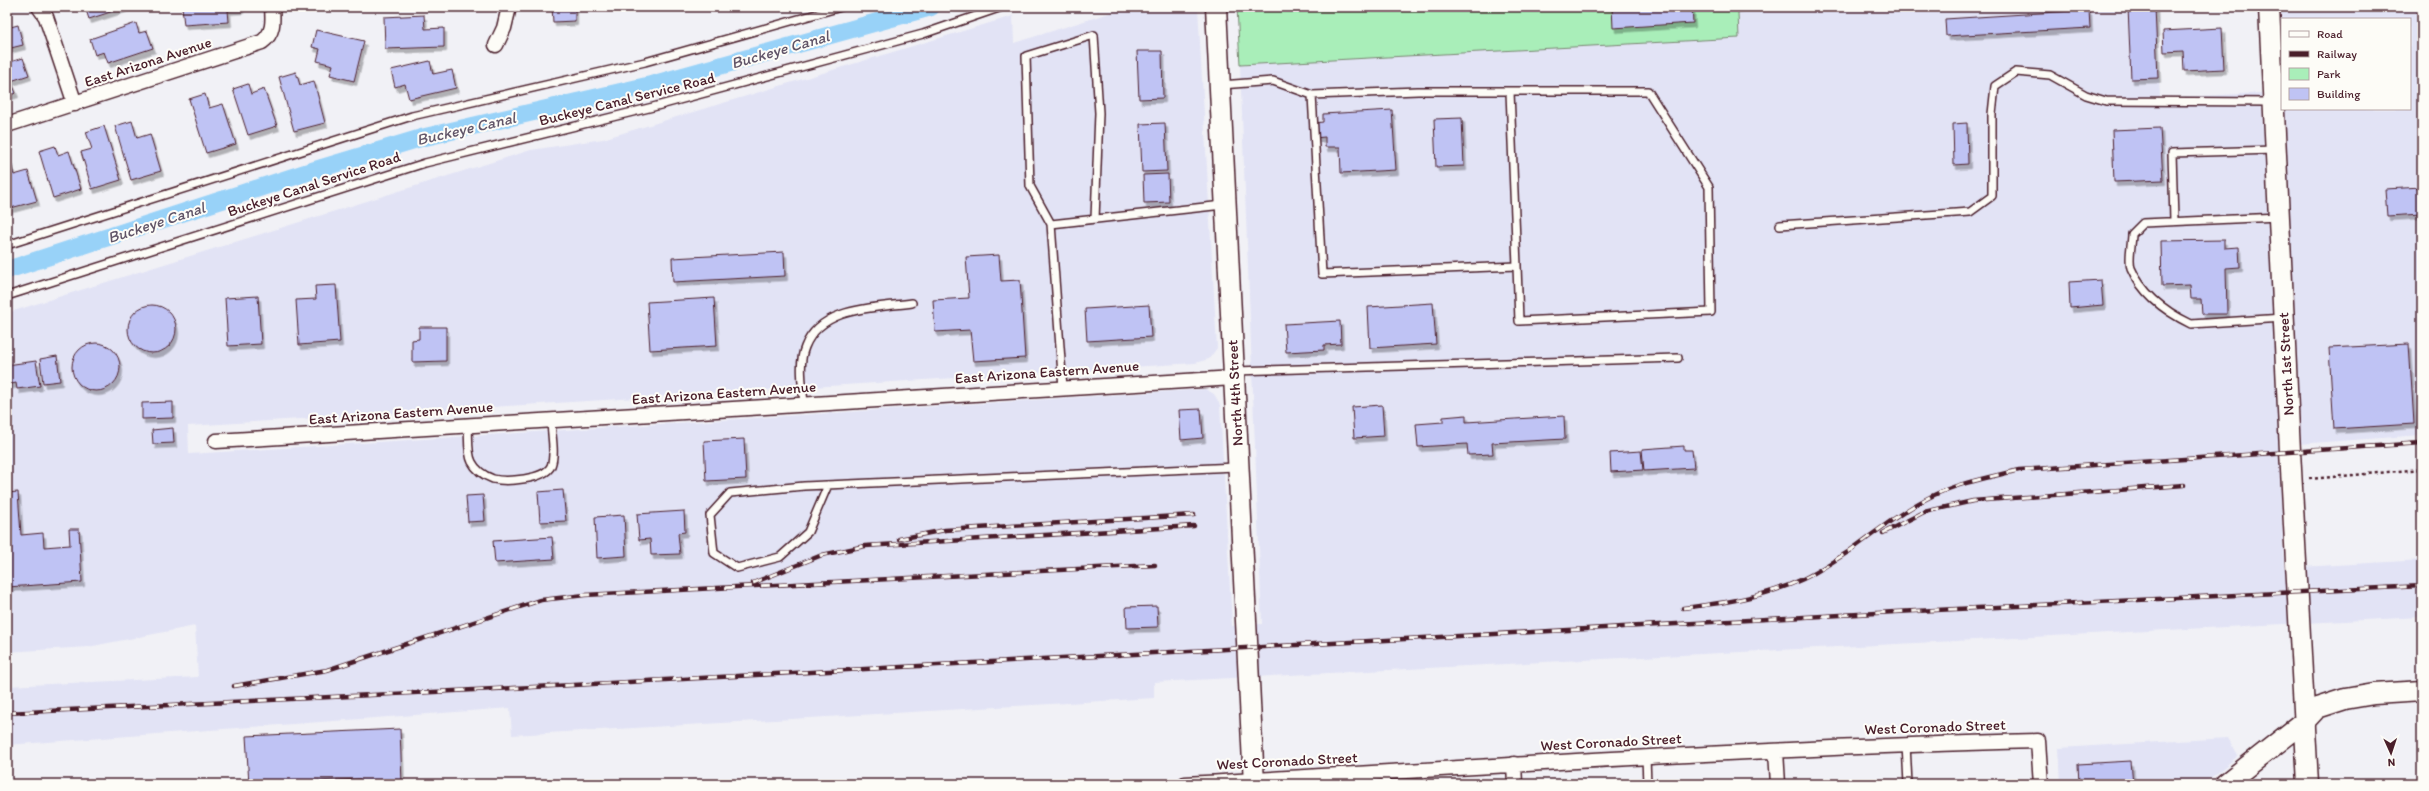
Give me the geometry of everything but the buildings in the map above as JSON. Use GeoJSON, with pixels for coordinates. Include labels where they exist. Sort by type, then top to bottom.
{"type":"FeatureCollection","features":[{"type":"Feature","properties":{"kind":"main road","name":"North 4th Street"},"geometry":{"type":"LineString","coordinates":[[1216,7],[1254,782]]}},
{"type":"Feature","properties":{"kind":"main road","name":"North 1st Street"},"geometry":{"type":"LineString","coordinates":[[2269,7],[2291,480],[2308,784]]}},
{"type":"Feature","properties":{"kind":"main road"},"geometry":{"type":"LineString","coordinates":[[2225,784],[2305,721],[2317,708],[2345,699],[2374,694],[2422,691]]}},
{"type":"Feature","properties":{"kind":"street"},"geometry":{"type":"LineString","coordinates":[[40,7],[46,17],[75,104]]}},
{"type":"Feature","properties":{"kind":"street","name":"East Arizona Avenue"},"geometry":{"type":"LineString","coordinates":[[7,125],[262,42],[269,37],[272,28],[272,7]]}},
{"type":"Feature","properties":{"kind":"street"},"geometry":{"type":"LineString","coordinates":[[496,45],[504,28],[510,7]]}},
{"type":"Feature","properties":{"kind":"street","name":"East Arizona Eastern Avenue"},"geometry":{"type":"LineString","coordinates":[[216,441],[1063,388],[1234,374]]}},
{"type":"Feature","properties":{"kind":"street","name":"West Coronado Street"},"geometry":{"type":"LineString","coordinates":[[1185,784],[1385,778],[1514,764],[1906,744],[2038,741],[2041,784]]}},
{"type":"Feature","properties":{"kind":"street"},"geometry":{"type":"LineString","coordinates":[[1776,751],[1778,784]]}},
{"type":"Feature","properties":{"kind":"street"},"geometry":{"type":"LineString","coordinates":[[1514,764],[1515,784]]}},
{"type":"Feature","properties":{"kind":"lane"},"geometry":{"type":"LineString","coordinates":[[7,245],[412,116],[645,62],[841,7]]}},
{"type":"Feature","properties":{"kind":"lane","name":"Buckeye Canal Service Road"},"geometry":{"type":"LineString","coordinates":[[7,296],[425,163],[661,105],[922,34],[1002,7]]}},
{"type":"Feature","properties":{"kind":"lane"},"geometry":{"type":"LineString","coordinates":[[1063,388],[1051,224],[1030,186],[1026,56],[1094,35],[1099,113],[1094,219]]}},
{"type":"Feature","properties":{"kind":"lane"},"geometry":{"type":"LineString","coordinates":[[1780,225],[1970,212],[1992,196],[1992,114],[1995,86],[2016,72],[2050,75],[2086,95],[2106,101],[2274,102]]}},
{"type":"Feature","properties":{"kind":"lane"},"geometry":{"type":"LineString","coordinates":[[1220,85],[1273,81],[1312,95],[1418,91],[1648,91],[1709,187],[1711,312],[1519,321],[1510,92]]}},
{"type":"Feature","properties":{"kind":"lane"},"geometry":{"type":"LineString","coordinates":[[1312,95],[1322,274],[1517,266]]}},
{"type":"Feature","properties":{"kind":"lane"},"geometry":{"type":"LineString","coordinates":[[2174,220],[2172,153],[2276,150]]}},
{"type":"Feature","properties":{"kind":"lane"},"geometry":{"type":"LineString","coordinates":[[1051,224],[1226,204]]}},
{"type":"Feature","properties":{"kind":"lane"},"geometry":{"type":"LineString","coordinates":[[2279,217],[2174,220],[2143,223],[2132,234],[2130,266],[2150,297],[2177,317],[2191,324],[2284,318]]}},
{"type":"Feature","properties":{"kind":"lane"},"geometry":{"type":"LineString","coordinates":[[804,405],[802,364],[805,348],[813,332],[827,321],[846,312],[912,303]]}},
{"type":"Feature","properties":{"kind":"lane"},"geometry":{"type":"LineString","coordinates":[[1234,374],[1678,358]]}},
{"type":"Feature","properties":{"kind":"lane"},"geometry":{"type":"LineString","coordinates":[[468,426],[471,461],[481,473],[494,479],[526,479],[542,474],[550,467],[553,456],[550,420]]}},
{"type":"Feature","properties":{"kind":"lane"},"geometry":{"type":"LineString","coordinates":[[828,485],[808,532],[780,557],[737,568],[714,553],[710,515],[730,493],[828,485],[1239,467]]}},
{"type":"Feature","properties":{"kind":"lane"},"geometry":{"type":"LineString","coordinates":[[1906,744],[1908,784]]}},
{"type":"Feature","properties":{"kind":"lane"},"geometry":{"type":"LineString","coordinates":[[1646,757],[1648,784]]}},
{"type":"Feature","properties":{"kind":"path"},"geometry":{"type":"LineString","coordinates":[[2291,480],[2422,469]]}},
{"type":"Feature","properties":{"kind":"shaded area"},"geometry":{"type":"Polygon","coordinates":[[[1129,7],[1198,7],[1217,348],[1209,359],[1195,363],[188,426],[189,454],[1205,389],[1214,394],[1220,405],[1232,626],[1262,624],[1240,65],[1738,38],[1738,12],[1809,7],[2155,7],[2160,98],[2261,93],[2274,331],[2284,568],[2422,560],[2422,617],[1154,682],[1154,698],[512,735],[510,708],[7,745],[7,686],[198,677],[195,626],[88,647],[7,652],[7,313],[531,150],[603,139],[1013,16],[1014,43],[1129,7]]]}},
{"type":"Feature","properties":{"kind":"shaded area"},"geometry":{"type":"Polygon","coordinates":[[[2281,7],[2422,7],[2422,435],[2298,444],[2285,110],[2411,110],[2411,18],[2281,18],[2281,7]]]}},
{"type":"Feature","properties":{"kind":"shaded area"},"geometry":{"type":"Polygon","coordinates":[[[2228,738],[2238,756],[2203,784],[2061,784],[2059,748],[2228,738]]]}},
{"type":"Feature","properties":{"kind":"green space"},"geometry":{"type":"Polygon","coordinates":[[[1237,7],[1809,7],[1738,12],[1739,38],[1240,65],[1237,7]]]}},
{"type":"Feature","properties":{"kind":"waterway","name":"Buckeye Canal"},"geometry":{"type":"LineString","coordinates":[[7,270],[308,172],[421,138],[651,85],[931,7]]}},
{"type":"Feature","properties":{"kind":"railway"},"geometry":{"type":"LineString","coordinates":[[1848,552],[1901,514],[1944,490],[1965,483],[2019,470],[2422,443]]}},
{"type":"Feature","properties":{"kind":"railway"},"geometry":{"type":"LineString","coordinates":[[1883,533],[1924,512],[1973,501],[2184,485]]}},
{"type":"Feature","properties":{"kind":"railway"},"geometry":{"type":"LineString","coordinates":[[899,539],[945,530],[1194,515]]}},
{"type":"Feature","properties":{"kind":"railway"},"geometry":{"type":"LineString","coordinates":[[753,583],[822,555],[865,546],[1194,526]]}},
{"type":"Feature","properties":{"kind":"railway"},"geometry":{"type":"LineString","coordinates":[[1683,608],[1714,604],[1759,595],[1789,585],[1822,569],[1853,549]]}},
{"type":"Feature","properties":{"kind":"railway"},"geometry":{"type":"LineString","coordinates":[[234,686],[327,670],[541,600],[585,595],[1155,565]]}},
{"type":"Feature","properties":{"kind":"railway"},"geometry":{"type":"LineString","coordinates":[[7,713],[574,685],[1895,612],[2422,586]]}}]}
